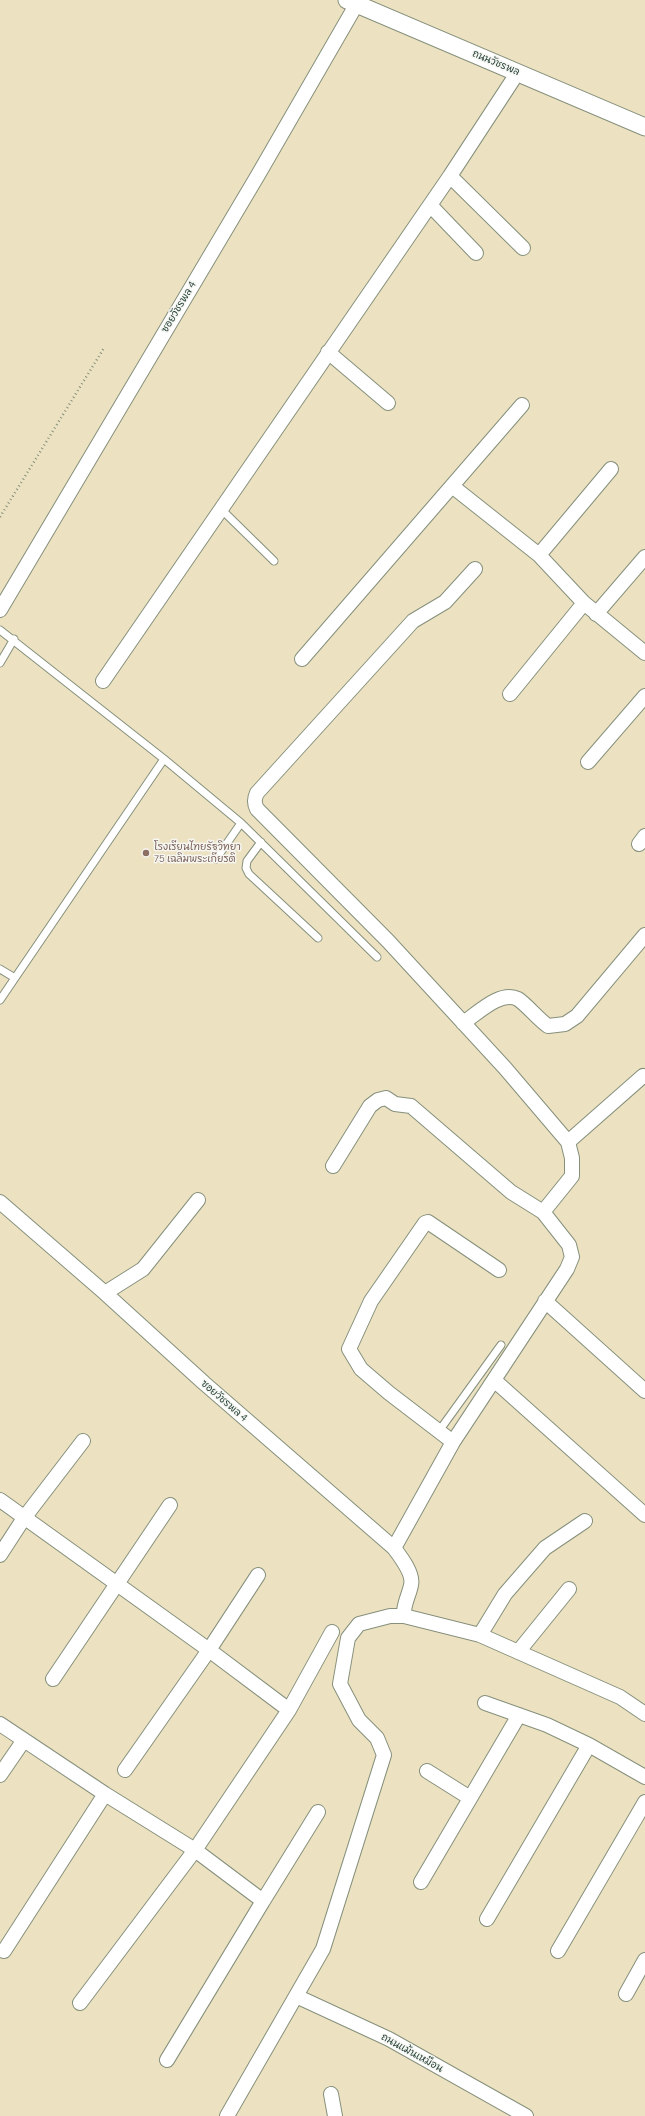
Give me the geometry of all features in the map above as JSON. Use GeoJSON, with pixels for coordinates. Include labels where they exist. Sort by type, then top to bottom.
{"type":"FeatureCollection","features":[{"type":"Feature","properties":{"kind":"street","name":"ถนนวัชรพล"},"geometry":{"type":"LineString","coordinates":[[355,1],[645,127]]}},
{"type":"Feature","properties":{"kind":"street","name":"ซอยวัชรพล 4"},"geometry":{"type":"LineString","coordinates":[[0,610],[108,429],[355,1]]}},
{"type":"Feature","properties":{"kind":"street"},"geometry":{"type":"LineString","coordinates":[[104,681],[220,509],[450,176],[518,72]]}},
{"type":"Feature","properties":{"kind":"street"},"geometry":{"type":"LineString","coordinates":[[450,176],[523,248]]}},
{"type":"Feature","properties":{"kind":"street"},"geometry":{"type":"LineString","coordinates":[[430,205],[476,253]]}},
{"type":"Feature","properties":{"kind":"street"},"geometry":{"type":"LineString","coordinates":[[328,352],[388,403]]}},
{"type":"Feature","properties":{"kind":"street"},"geometry":{"type":"LineString","coordinates":[[302,659],[522,405]]}},
{"type":"Feature","properties":{"kind":"street"},"geometry":{"type":"LineString","coordinates":[[539,555],[611,469]]}},
{"type":"Feature","properties":{"kind":"street"},"geometry":{"type":"LineString","coordinates":[[452,486],[539,555],[584,603],[645,653]]}},
{"type":"Feature","properties":{"kind":"street"},"geometry":{"type":"LineString","coordinates":[[596,614],[645,557]]}},
{"type":"Feature","properties":{"kind":"street"},"geometry":{"type":"LineString","coordinates":[[475,569],[445,602],[413,621],[254,798],[257,809],[388,941],[505,1068],[568,1142],[572,1158],[572,1176],[543,1212]]}},
{"type":"Feature","properties":{"kind":"street"},"geometry":{"type":"LineString","coordinates":[[510,694],[584,603]]}},
{"type":"Feature","properties":{"kind":"street"},"geometry":{"type":"LineString","coordinates":[[588,762],[645,696]]}},
{"type":"Feature","properties":{"kind":"street"},"geometry":{"type":"LineString","coordinates":[[463,1024],[497,1000],[508,996],[518,1000],[548,1026],[566,1024],[577,1016],[645,935]]}},
{"type":"Feature","properties":{"kind":"street"},"geometry":{"type":"LineString","coordinates":[[568,1142],[643,1076],[645,1077]]}},
{"type":"Feature","properties":{"kind":"street"},"geometry":{"type":"LineString","coordinates":[[333,1166],[370,1106],[378,1100],[386,1098],[395,1104],[411,1106],[511,1192],[543,1212],[569,1246],[572,1257],[567,1269],[453,1442],[394,1548]]}},
{"type":"Feature","properties":{"kind":"street"},"geometry":{"type":"LineString","coordinates":[[105,1293],[143,1269],[198,1200]]}},
{"type":"Feature","properties":{"kind":"street","name":"ซอยวัชรพล 4"},"geometry":{"type":"LineString","coordinates":[[0,1202],[105,1293],[204,1383],[394,1548],[404,1561],[412,1583],[404,1607],[404,1616]]}},
{"type":"Feature","properties":{"kind":"street"},"geometry":{"type":"LineString","coordinates":[[453,1442],[389,1394],[361,1369],[349,1349],[371,1301],[425,1222],[428,1222],[499,1270]]}},
{"type":"Feature","properties":{"kind":"street"},"geometry":{"type":"LineString","coordinates":[[545,1302],[645,1391]]}},
{"type":"Feature","properties":{"kind":"street"},"geometry":{"type":"LineString","coordinates":[[494,1380],[645,1516]]}},
{"type":"Feature","properties":{"kind":"street"},"geometry":{"type":"LineString","coordinates":[[0,1555],[24,1518],[83,1441]]}},
{"type":"Feature","properties":{"kind":"street"},"geometry":{"type":"LineString","coordinates":[[0,1500],[209,1650],[288,1710]]}},
{"type":"Feature","properties":{"kind":"street"},"geometry":{"type":"LineString","coordinates":[[53,1679],[170,1506]]}},
{"type":"Feature","properties":{"kind":"street"},"geometry":{"type":"LineString","coordinates":[[480,1635],[505,1594],[545,1548],[585,1521]]}},
{"type":"Feature","properties":{"kind":"street"},"geometry":{"type":"LineString","coordinates":[[124,1770],[209,1650],[258,1575]]}},
{"type":"Feature","properties":{"kind":"street"},"geometry":{"type":"LineString","coordinates":[[518,1652],[569,1589]]}},
{"type":"Feature","properties":{"kind":"street"},"geometry":{"type":"LineString","coordinates":[[227,2116],[324,1949],[384,1755],[377,1738],[359,1720],[340,1684],[348,1638],[360,1624],[390,1616],[404,1616],[480,1635],[620,1697],[645,1714]]}},
{"type":"Feature","properties":{"kind":"street"},"geometry":{"type":"LineString","coordinates":[[80,2003],[195,1850],[288,1710],[332,1632]]}},
{"type":"Feature","properties":{"kind":"street"},"geometry":{"type":"LineString","coordinates":[[485,1703],[547,1725],[589,1745],[645,1778]]}},
{"type":"Feature","properties":{"kind":"street"},"geometry":{"type":"LineString","coordinates":[[421,1882],[519,1715]]}},
{"type":"Feature","properties":{"kind":"street"},"geometry":{"type":"LineString","coordinates":[[0,1724],[105,1794],[195,1850],[263,1901]]}},
{"type":"Feature","properties":{"kind":"street"},"geometry":{"type":"LineString","coordinates":[[0,1775],[24,1740]]}},
{"type":"Feature","properties":{"kind":"street"},"geometry":{"type":"LineString","coordinates":[[487,1919],[589,1745]]}},
{"type":"Feature","properties":{"kind":"street"},"geometry":{"type":"LineString","coordinates":[[427,1771],[470,1798]]}},
{"type":"Feature","properties":{"kind":"street"},"geometry":{"type":"LineString","coordinates":[[4,1951],[105,1794]]}},
{"type":"Feature","properties":{"kind":"street"},"geometry":{"type":"LineString","coordinates":[[558,1951],[645,1802]]}},
{"type":"Feature","properties":{"kind":"street"},"geometry":{"type":"LineString","coordinates":[[167,2060],[318,1812]]}},
{"type":"Feature","properties":{"kind":"street"},"geometry":{"type":"LineString","coordinates":[[626,1994],[645,1960]]}},
{"type":"Feature","properties":{"kind":"street","name":"ถนนแม้นเหมือน"},"geometry":{"type":"LineString","coordinates":[[296,1996],[389,2039],[526,2116]]}},
{"type":"Feature","properties":{"kind":"street"},"geometry":{"type":"LineString","coordinates":[[331,2094],[335,2116]]}},
{"type":"Feature","properties":{"kind":"lane"},"geometry":{"type":"LineString","coordinates":[[220,509],[274,561]]}},
{"type":"Feature","properties":{"kind":"lane"},"geometry":{"type":"LineString","coordinates":[[0,630],[14,639],[164,759],[241,823],[377,957]]}},
{"type":"Feature","properties":{"kind":"lane"},"geometry":{"type":"LineString","coordinates":[[0,663],[14,639]]}},
{"type":"Feature","properties":{"kind":"lane"},"geometry":{"type":"LineString","coordinates":[[0,1000],[164,759]]}},
{"type":"Feature","properties":{"kind":"lane"},"geometry":{"type":"LineString","coordinates":[[216,859],[241,823]]}},
{"type":"Feature","properties":{"kind":"lane"},"geometry":{"type":"LineString","coordinates":[[261,842],[247,861],[246,868],[248,874],[318,938]]}},
{"type":"Feature","properties":{"kind":"lane"},"geometry":{"type":"LineString","coordinates":[[0,969],[15,978]]}},
{"type":"Feature","properties":{"kind":"lane"},"geometry":{"type":"LineString","coordinates":[[439,1431],[501,1345]]}},
{"type":"Feature","properties":{"kind":"path"},"geometry":{"type":"LineString","coordinates":[[0,517],[104,348]]}},
{"type":"Feature","properties":{"kind":"place","name":"โรงเรียนไทยรัฐวิทยา 75 เฉลิมพระเกียรติ"},"geometry":{"type":"Point","coordinates":[146,853]}}]}
